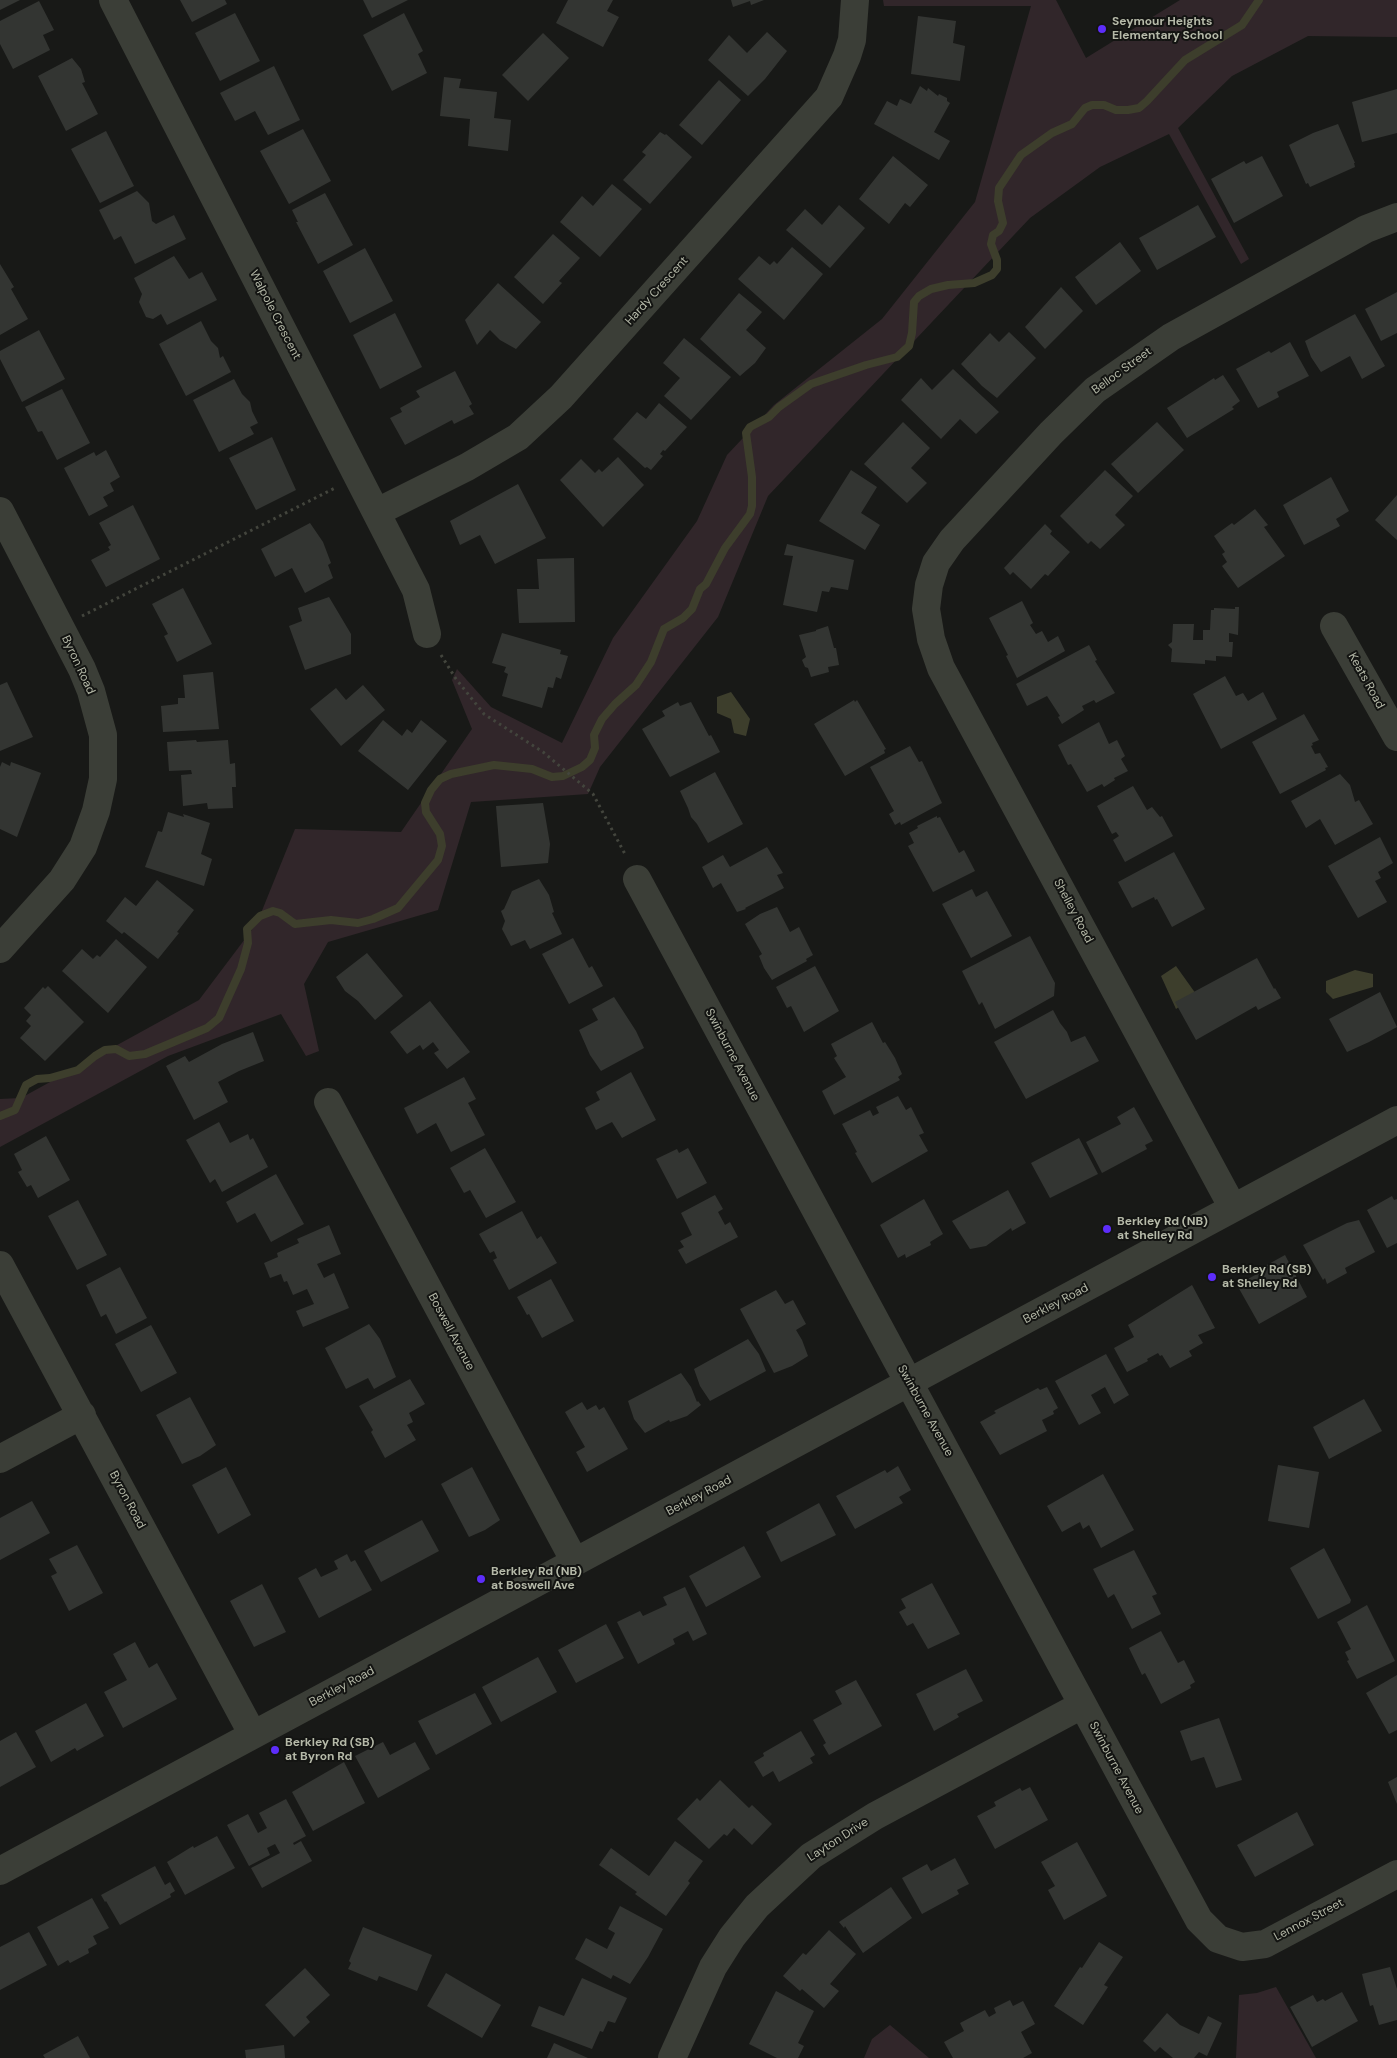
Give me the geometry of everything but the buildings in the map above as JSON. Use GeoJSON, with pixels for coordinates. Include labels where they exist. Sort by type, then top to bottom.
{"type":"FeatureCollection","features":[{"type":"Feature","properties":{"kind":"street","name":"Walpole Crescent"},"geometry":{"type":"LineString","coordinates":[[112,0],[416,590],[427,634]]}},
{"type":"Feature","properties":{"kind":"street","name":"Hardy Crescent"},"geometry":{"type":"LineString","coordinates":[[377,512],[467,467],[518,436],[561,397],[829,97],[852,40],[855,0]]}},
{"type":"Feature","properties":{"kind":"street","name":"Belloc Street"},"geometry":{"type":"LineString","coordinates":[[926,609],[936,563],[952,540],[1051,433],[1095,390],[1171,337],[1366,229],[1397,217]]}},
{"type":"Feature","properties":{"kind":"street","name":"Byron Road"},"geometry":{"type":"LineString","coordinates":[[0,511],[91,691],[103,735],[103,779],[96,811],[82,847],[62,880],[0,949]]}},
{"type":"Feature","properties":{"kind":"street","name":"Shelley Road"},"geometry":{"type":"LineString","coordinates":[[926,609],[931,639],[941,668],[1233,1208]]}},
{"type":"Feature","properties":{"kind":"street","name":"Keats Road"},"geometry":{"type":"LineString","coordinates":[[1334,626],[1397,737]]}},
{"type":"Feature","properties":{"kind":"street","name":"Swinburne Avenue"},"geometry":{"type":"LineString","coordinates":[[636,879],[910,1383],[1194,1912],[1199,1920],[1218,1939]]}},
{"type":"Feature","properties":{"kind":"street","name":"Boswell Avenue"},"geometry":{"type":"LineString","coordinates":[[328,1102],[575,1562]]}},
{"type":"Feature","properties":{"kind":"street","name":"Berkley Road"},"geometry":{"type":"LineString","coordinates":[[0,1871],[1397,1120]]}},
{"type":"Feature","properties":{"kind":"street","name":"Byron Road"},"geometry":{"type":"LineString","coordinates":[[0,1265],[253,1735]]}},
{"type":"Feature","properties":{"kind":"street"},"geometry":{"type":"LineString","coordinates":[[0,1459],[82,1415]]}},
{"type":"Feature","properties":{"kind":"street","name":"Layton Drive"},"geometry":{"type":"LineString","coordinates":[[672,2058],[713,1967],[732,1937],[757,1906],[810,1856],[875,1816],[1082,1705]]}},
{"type":"Feature","properties":{"kind":"street","name":"Lennox Street"},"geometry":{"type":"LineString","coordinates":[[1218,1939],[1242,1947],[1265,1944],[1397,1874]]}},
{"type":"Feature","properties":{"kind":"path"},"geometry":{"type":"LineString","coordinates":[[60,627],[358,476]]}},
{"type":"Feature","properties":{"kind":"path"},"geometry":{"type":"LineString","coordinates":[[427,634],[456,679],[484,714],[542,752],[593,794],[623,849],[636,879]]}},
{"type":"Feature","properties":{"kind":"shaded area"},"geometry":{"type":"Polygon","coordinates":[[[883,0],[1056,0],[1086,58],[1180,0],[1397,0],[1397,37],[1308,36],[1232,76],[1178,128],[1249,259],[1241,264],[1169,134],[1100,167],[1030,218],[768,496],[718,617],[600,767],[588,794],[471,802],[438,910],[328,942],[304,984],[319,1051],[306,1056],[281,1014],[168,1056],[0,1147],[0,1099],[21,1098],[199,1000],[257,923],[295,829],[401,832],[472,729],[452,680],[457,669],[491,707],[562,743],[613,638],[697,521],[727,455],[774,405],[882,319],[975,202],[1031,6],[884,6],[883,0]]]}},
{"type":"Feature","properties":{"kind":"shaded area"},"geometry":{"type":"Polygon","coordinates":[[[731,692],[750,719],[746,736],[734,733],[731,719],[717,713],[717,697],[731,692]]]}},
{"type":"Feature","properties":{"kind":"shaded area"},"geometry":{"type":"Polygon","coordinates":[[[1176,966],[1196,994],[1176,1009],[1161,976],[1176,966]]]}},
{"type":"Feature","properties":{"kind":"shaded area"},"geometry":{"type":"Polygon","coordinates":[[[1355,970],[1373,974],[1373,987],[1333,999],[1326,992],[1326,981],[1355,970]]]}},
{"type":"Feature","properties":{"kind":"shaded area"},"geometry":{"type":"Polygon","coordinates":[[[1276,1987],[1316,2058],[1236,2058],[1239,1995],[1257,1993],[1276,1987]]]}},
{"type":"Feature","properties":{"kind":"shaded area"},"geometry":{"type":"Polygon","coordinates":[[[890,2025],[929,2058],[864,2058],[872,2039],[890,2025]]]}},
{"type":"Feature","properties":{"kind":"waterway"},"geometry":{"type":"LineString","coordinates":[[0,1116],[15,1110],[26,1085],[37,1079],[50,1078],[78,1070],[105,1050],[116,1049],[129,1056],[145,1054],[207,1028],[219,1018],[241,969],[248,943],[247,929],[260,916],[273,911],[280,913],[295,924],[331,920],[358,923],[373,919],[398,908],[438,860],[442,846],[440,834],[426,812],[425,803],[431,790],[440,779],[451,774],[494,765],[532,769],[552,777],[563,776],[582,767],[590,760],[595,748],[594,735],[602,719],[636,685],[651,662],[664,629],[683,618],[692,609],[700,589],[706,584],[725,548],[750,514],[752,506],[752,477],[746,433],[750,427],[769,417],[779,407],[811,384],[866,365],[897,357],[909,346],[912,333],[914,302],[919,296],[931,289],[948,285],[974,283],[992,275],[997,269],[997,260],[991,244],[993,235],[999,231],[1003,223],[998,201],[999,188],[1021,155],[1052,133],[1072,124],[1085,108],[1092,105],[1104,105],[1116,110],[1139,108],[1185,60],[1242,25],[1259,0]]}},
{"type":"Feature","properties":{"kind":"place","name":"Seymour Heights Elementary School"},"geometry":{"type":"Point","coordinates":[1102,29]}},
{"type":"Feature","properties":{"kind":"place","name":"Berkley Rd (NB) at Shelley Rd"},"geometry":{"type":"Point","coordinates":[1107,1229]}},
{"type":"Feature","properties":{"kind":"place","name":"Berkley Rd (SB) at Shelley Rd"},"geometry":{"type":"Point","coordinates":[1212,1277]}},
{"type":"Feature","properties":{"kind":"place","name":"Berkley Rd (NB) at Boswell Ave"},"geometry":{"type":"Point","coordinates":[481,1579]}},
{"type":"Feature","properties":{"kind":"place","name":"Berkley Rd (SB) at Byron Rd"},"geometry":{"type":"Point","coordinates":[275,1750]}}]}
